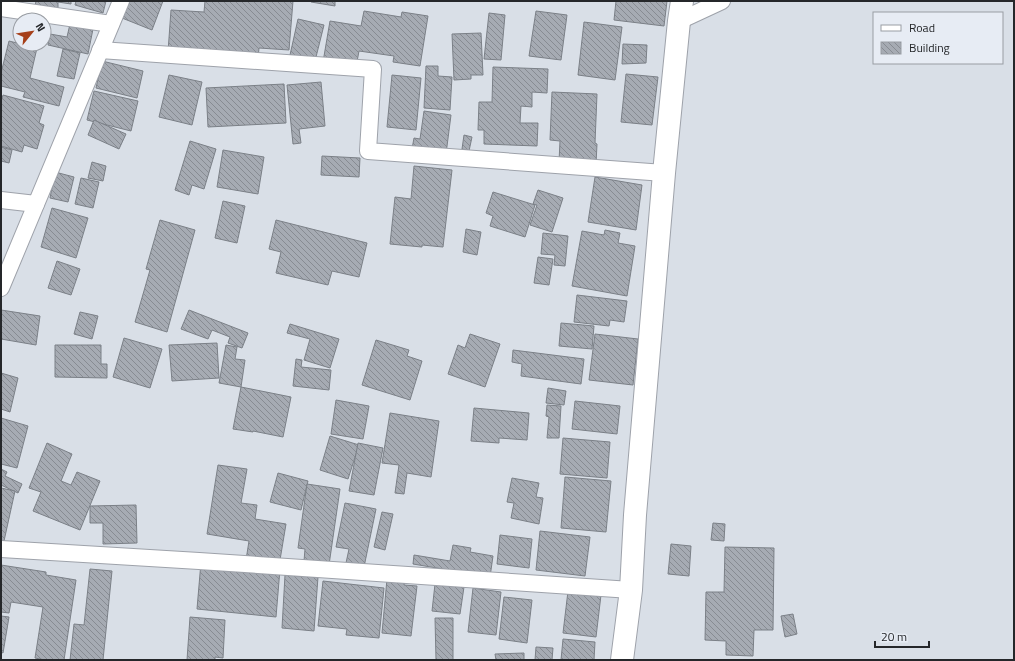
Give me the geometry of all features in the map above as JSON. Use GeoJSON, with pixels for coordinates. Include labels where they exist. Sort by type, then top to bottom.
{"type":"FeatureCollection","features":[{"type":"Feature","properties":{"kind":"main road"},"geometry":{"type":"LineString","coordinates":[[622,660],[631,590],[635,515],[664,173],[681,11]]}},
{"type":"Feature","properties":{"kind":"street"},"geometry":{"type":"LineString","coordinates":[[2,285],[121,1]]}},
{"type":"Feature","properties":{"kind":"street"},"geometry":{"type":"LineString","coordinates":[[681,11],[722,1]]}},
{"type":"Feature","properties":{"kind":"street"},"geometry":{"type":"LineString","coordinates":[[1,8],[111,24]]}},
{"type":"Feature","properties":{"kind":"street"},"geometry":{"type":"LineString","coordinates":[[100,50],[373,69],[368,151],[664,173]]}},
{"type":"Feature","properties":{"kind":"street"},"geometry":{"type":"LineString","coordinates":[[1,200],[36,204]]}},
{"type":"Feature","properties":{"kind":"street"},"geometry":{"type":"LineString","coordinates":[[1,548],[631,590]]}},
{"type":"Feature","properties":{"kind":"building"},"geometry":{"type":"Polygon","coordinates":[[[36,1],[71,1],[71,4],[58,2],[58,9],[35,6],[36,1]]]}},
{"type":"Feature","properties":{"kind":"building"},"geometry":{"type":"Polygon","coordinates":[[[76,1],[106,1],[103,13],[75,5],[76,1]]]}},
{"type":"Feature","properties":{"kind":"building"},"geometry":{"type":"Polygon","coordinates":[[[129,1],[163,1],[152,30],[122,18],[129,1]]]}},
{"type":"Feature","properties":{"kind":"building"},"geometry":{"type":"Polygon","coordinates":[[[205,1],[293,1],[289,50],[259,48],[258,59],[168,52],[171,10],[204,12],[205,1]]]}},
{"type":"Feature","properties":{"kind":"building"},"geometry":{"type":"Polygon","coordinates":[[[335,1],[335,6],[311,2],[335,1]]]}},
{"type":"Feature","properties":{"kind":"building"},"geometry":{"type":"Polygon","coordinates":[[[616,1],[667,1],[664,26],[614,20],[616,1]]]}},
{"type":"Feature","properties":{"kind":"building"},"geometry":{"type":"Polygon","coordinates":[[[364,11],[401,17],[402,12],[428,16],[420,66],[393,62],[394,56],[359,51],[356,67],[323,62],[330,21],[361,26],[364,11]]]}},
{"type":"Feature","properties":{"kind":"building"},"geometry":{"type":"Polygon","coordinates":[[[536,11],[567,15],[561,60],[529,56],[536,11]]]}},
{"type":"Feature","properties":{"kind":"building"},"geometry":{"type":"Polygon","coordinates":[[[489,13],[505,15],[501,60],[484,59],[489,13]]]}},
{"type":"Feature","properties":{"kind":"building"},"geometry":{"type":"Polygon","coordinates":[[[298,19],[324,25],[315,61],[290,55],[298,19]]]}},
{"type":"Feature","properties":{"kind":"building"},"geometry":{"type":"Polygon","coordinates":[[[584,22],[622,27],[615,80],[578,75],[584,22]]]}},
{"type":"Feature","properties":{"kind":"building"},"geometry":{"type":"Polygon","coordinates":[[[70,24],[93,29],[88,54],[52,46],[52,34],[67,37],[70,24]]]}},
{"type":"Feature","properties":{"kind":"building"},"geometry":{"type":"Polygon","coordinates":[[[481,33],[483,75],[471,75],[471,79],[454,80],[452,34],[481,33]]]}},
{"type":"Feature","properties":{"kind":"building"},"geometry":{"type":"Polygon","coordinates":[[[9,41],[12,42],[12,52],[36,52],[30,78],[64,87],[59,106],[23,97],[25,92],[1,86],[1,73],[9,41]]]}},
{"type":"Feature","properties":{"kind":"building"},"geometry":{"type":"Polygon","coordinates":[[[623,44],[647,45],[646,63],[622,64],[623,44]]]}},
{"type":"Feature","properties":{"kind":"building"},"geometry":{"type":"Polygon","coordinates":[[[63,49],[80,53],[74,79],[57,76],[63,49]]]}},
{"type":"Feature","properties":{"kind":"building"},"geometry":{"type":"Polygon","coordinates":[[[102,61],[143,71],[137,98],[96,88],[102,61]]]}},
{"type":"Feature","properties":{"kind":"building"},"geometry":{"type":"Polygon","coordinates":[[[426,66],[438,66],[438,76],[452,77],[450,110],[424,108],[426,66]]]}},
{"type":"Feature","properties":{"kind":"building"},"geometry":{"type":"Polygon","coordinates":[[[493,67],[548,69],[547,93],[532,92],[532,107],[521,106],[520,123],[538,123],[537,146],[484,144],[484,130],[478,130],[479,102],[492,102],[493,67]]]}},
{"type":"Feature","properties":{"kind":"building"},"geometry":{"type":"Polygon","coordinates":[[[626,74],[658,77],[652,125],[621,122],[626,74]]]}},
{"type":"Feature","properties":{"kind":"building"},"geometry":{"type":"Polygon","coordinates":[[[169,75],[202,82],[192,125],[159,117],[169,75]]]}},
{"type":"Feature","properties":{"kind":"building"},"geometry":{"type":"Polygon","coordinates":[[[392,75],[421,78],[416,130],[387,127],[392,75]]]}},
{"type":"Feature","properties":{"kind":"building"},"geometry":{"type":"Polygon","coordinates":[[[321,82],[325,126],[299,129],[301,143],[293,144],[287,85],[321,82]]]}},
{"type":"Feature","properties":{"kind":"building"},"geometry":{"type":"Polygon","coordinates":[[[284,84],[286,123],[208,127],[206,88],[284,84]]]}},
{"type":"Feature","properties":{"kind":"building"},"geometry":{"type":"Polygon","coordinates":[[[94,91],[138,101],[131,131],[87,120],[94,91]]]}},
{"type":"Feature","properties":{"kind":"building"},"geometry":{"type":"Polygon","coordinates":[[[552,92],[597,94],[595,143],[597,144],[596,164],[559,162],[560,141],[550,140],[552,92]]]}},
{"type":"Feature","properties":{"kind":"building"},"geometry":{"type":"Polygon","coordinates":[[[3,95],[44,106],[39,123],[44,125],[37,149],[24,145],[22,152],[1,146],[1,102],[3,95]]]}},
{"type":"Feature","properties":{"kind":"building"},"geometry":{"type":"Polygon","coordinates":[[[424,111],[451,115],[446,154],[412,149],[414,138],[420,139],[424,111]]]}},
{"type":"Feature","properties":{"kind":"building"},"geometry":{"type":"Polygon","coordinates":[[[94,120],[126,134],[119,149],[88,135],[94,120]]]}},
{"type":"Feature","properties":{"kind":"building"},"geometry":{"type":"Polygon","coordinates":[[[464,135],[472,137],[469,151],[462,149],[464,135]]]}},
{"type":"Feature","properties":{"kind":"building"},"geometry":{"type":"Polygon","coordinates":[[[190,141],[216,149],[204,189],[192,185],[189,195],[175,190],[190,141]]]}},
{"type":"Feature","properties":{"kind":"building"},"geometry":{"type":"Polygon","coordinates":[[[1,147],[12,150],[9,163],[1,161],[1,147]]]}},
{"type":"Feature","properties":{"kind":"building"},"geometry":{"type":"Polygon","coordinates":[[[223,150],[264,157],[258,194],[217,187],[223,150]]]}},
{"type":"Feature","properties":{"kind":"building"},"geometry":{"type":"Polygon","coordinates":[[[322,156],[360,158],[359,177],[321,175],[322,156]]]}},
{"type":"Feature","properties":{"kind":"building"},"geometry":{"type":"Polygon","coordinates":[[[92,162],[106,166],[103,181],[88,178],[92,162]]]}},
{"type":"Feature","properties":{"kind":"building"},"geometry":{"type":"Polygon","coordinates":[[[414,166],[452,170],[443,247],[390,244],[395,197],[411,199],[414,166]]]}},
{"type":"Feature","properties":{"kind":"building"},"geometry":{"type":"Polygon","coordinates":[[[55,172],[74,177],[68,202],[50,198],[55,172]]]}},
{"type":"Feature","properties":{"kind":"building"},"geometry":{"type":"Polygon","coordinates":[[[595,177],[642,185],[636,230],[588,222],[595,177]]]}},
{"type":"Feature","properties":{"kind":"building"},"geometry":{"type":"Polygon","coordinates":[[[81,178],[99,182],[93,208],[75,204],[81,178]]]}},
{"type":"Feature","properties":{"kind":"building"},"geometry":{"type":"Polygon","coordinates":[[[538,190],[563,198],[552,232],[530,225],[537,205],[533,204],[538,190]]]}},
{"type":"Feature","properties":{"kind":"building"},"geometry":{"type":"Polygon","coordinates":[[[493,192],[535,205],[525,237],[490,226],[493,216],[486,213],[493,192]]]}},
{"type":"Feature","properties":{"kind":"building"},"geometry":{"type":"Polygon","coordinates":[[[223,201],[245,206],[237,243],[215,238],[223,201]]]}},
{"type":"Feature","properties":{"kind":"building"},"geometry":{"type":"Polygon","coordinates":[[[52,208],[88,218],[76,258],[41,247],[52,208]]]}},
{"type":"Feature","properties":{"kind":"building"},"geometry":{"type":"Polygon","coordinates":[[[160,220],[195,230],[167,332],[135,322],[150,270],[146,269],[160,220]]]}},
{"type":"Feature","properties":{"kind":"building"},"geometry":{"type":"Polygon","coordinates":[[[276,220],[367,243],[359,277],[332,271],[328,285],[276,273],[281,252],[269,249],[276,220]]]}},
{"type":"Feature","properties":{"kind":"building"},"geometry":{"type":"Polygon","coordinates":[[[466,229],[481,232],[477,255],[463,252],[466,229]]]}},
{"type":"Feature","properties":{"kind":"building"},"geometry":{"type":"Polygon","coordinates":[[[605,230],[620,233],[618,243],[635,246],[627,296],[572,286],[582,231],[604,235],[605,230]]]}},
{"type":"Feature","properties":{"kind":"building"},"geometry":{"type":"Polygon","coordinates":[[[543,233],[568,236],[565,266],[554,265],[555,255],[541,254],[543,233]]]}},
{"type":"Feature","properties":{"kind":"building"},"geometry":{"type":"Polygon","coordinates":[[[538,257],[553,259],[549,285],[534,283],[538,257]]]}},
{"type":"Feature","properties":{"kind":"building"},"geometry":{"type":"Polygon","coordinates":[[[57,261],[80,269],[71,295],[48,288],[57,261]]]}},
{"type":"Feature","properties":{"kind":"building"},"geometry":{"type":"Polygon","coordinates":[[[577,295],[627,301],[624,322],[610,320],[609,326],[574,322],[577,295]]]}},
{"type":"Feature","properties":{"kind":"building"},"geometry":{"type":"Polygon","coordinates":[[[1,310],[40,316],[36,345],[1,339],[1,310]]]}},
{"type":"Feature","properties":{"kind":"building"},"geometry":{"type":"Polygon","coordinates":[[[189,310],[248,333],[242,348],[228,343],[230,337],[212,330],[208,339],[181,329],[189,310]]]}},
{"type":"Feature","properties":{"kind":"building"},"geometry":{"type":"Polygon","coordinates":[[[80,312],[98,316],[92,339],[74,334],[80,312]]]}},
{"type":"Feature","properties":{"kind":"building"},"geometry":{"type":"Polygon","coordinates":[[[561,323],[594,326],[592,349],[559,346],[561,323]]]}},
{"type":"Feature","properties":{"kind":"building"},"geometry":{"type":"Polygon","coordinates":[[[290,324],[339,339],[330,368],[304,360],[310,339],[287,333],[290,324]]]}},
{"type":"Feature","properties":{"kind":"building"},"geometry":{"type":"Polygon","coordinates":[[[470,334],[500,344],[485,387],[448,374],[458,345],[465,348],[470,334]]]}},
{"type":"Feature","properties":{"kind":"building"},"geometry":{"type":"Polygon","coordinates":[[[595,334],[638,339],[633,385],[589,380],[595,334]]]}},
{"type":"Feature","properties":{"kind":"building"},"geometry":{"type":"Polygon","coordinates":[[[124,338],[162,349],[150,388],[113,377],[124,338]]]}},
{"type":"Feature","properties":{"kind":"building"},"geometry":{"type":"Polygon","coordinates":[[[376,340],[409,350],[407,356],[422,361],[410,400],[362,385],[376,340]]]}},
{"type":"Feature","properties":{"kind":"building"},"geometry":{"type":"Polygon","coordinates":[[[217,343],[219,378],[172,381],[169,345],[217,343]]]}},
{"type":"Feature","properties":{"kind":"building"},"geometry":{"type":"Polygon","coordinates":[[[55,345],[101,345],[101,364],[107,364],[107,378],[55,377],[55,345]]]}},
{"type":"Feature","properties":{"kind":"building"},"geometry":{"type":"Polygon","coordinates":[[[226,345],[237,347],[235,359],[245,360],[241,387],[219,383],[226,345]]]}},
{"type":"Feature","properties":{"kind":"building"},"geometry":{"type":"Polygon","coordinates":[[[513,350],[584,359],[581,384],[521,376],[522,364],[512,362],[513,350]]]}},
{"type":"Feature","properties":{"kind":"building"},"geometry":{"type":"Polygon","coordinates":[[[296,359],[302,360],[301,367],[331,370],[329,390],[293,386],[296,359]]]}},
{"type":"Feature","properties":{"kind":"building"},"geometry":{"type":"Polygon","coordinates":[[[1,373],[18,378],[10,412],[1,409],[1,373]]]}},
{"type":"Feature","properties":{"kind":"building"},"geometry":{"type":"Polygon","coordinates":[[[241,387],[291,397],[283,437],[233,429],[241,387]]]}},
{"type":"Feature","properties":{"kind":"building"},"geometry":{"type":"Polygon","coordinates":[[[548,388],[566,391],[564,405],[546,403],[548,388]]]}},
{"type":"Feature","properties":{"kind":"building"},"geometry":{"type":"Polygon","coordinates":[[[336,400],[369,406],[363,439],[331,434],[336,400]]]}},
{"type":"Feature","properties":{"kind":"building"},"geometry":{"type":"Polygon","coordinates":[[[575,401],[620,406],[617,434],[572,429],[575,401]]]}},
{"type":"Feature","properties":{"kind":"building"},"geometry":{"type":"Polygon","coordinates":[[[547,405],[561,406],[559,438],[547,438],[549,417],[546,416],[547,405]]]}},
{"type":"Feature","properties":{"kind":"building"},"geometry":{"type":"Polygon","coordinates":[[[474,408],[529,413],[527,440],[499,438],[499,443],[471,441],[474,408]]]}},
{"type":"Feature","properties":{"kind":"building"},"geometry":{"type":"Polygon","coordinates":[[[390,413],[439,421],[431,477],[407,473],[404,494],[395,493],[399,465],[382,463],[390,413]]]}},
{"type":"Feature","properties":{"kind":"building"},"geometry":{"type":"Polygon","coordinates":[[[1,418],[28,426],[17,468],[1,464],[1,418]]]}},
{"type":"Feature","properties":{"kind":"building"},"geometry":{"type":"Polygon","coordinates":[[[330,436],[359,445],[348,479],[320,470],[330,436]]]}},
{"type":"Feature","properties":{"kind":"building"},"geometry":{"type":"Polygon","coordinates":[[[563,438],[610,442],[607,478],[560,474],[563,438]]]}},
{"type":"Feature","properties":{"kind":"building"},"geometry":{"type":"Polygon","coordinates":[[[47,443],[72,454],[61,481],[71,485],[77,472],[100,481],[80,530],[33,511],[41,492],[29,488],[47,443]]]}},
{"type":"Feature","properties":{"kind":"building"},"geometry":{"type":"Polygon","coordinates":[[[358,443],[383,448],[374,495],[349,491],[358,443]]]}},
{"type":"Feature","properties":{"kind":"building"},"geometry":{"type":"Polygon","coordinates":[[[218,465],[247,469],[241,503],[257,505],[255,519],[286,524],[279,566],[246,560],[249,541],[207,534],[218,465]]]}},
{"type":"Feature","properties":{"kind":"building"},"geometry":{"type":"Polygon","coordinates":[[[1,469],[7,472],[5,476],[22,484],[18,493],[1,485],[1,469]]]}},
{"type":"Feature","properties":{"kind":"building"},"geometry":{"type":"Polygon","coordinates":[[[278,473],[308,481],[301,510],[270,502],[278,473]]]}},
{"type":"Feature","properties":{"kind":"building"},"geometry":{"type":"Polygon","coordinates":[[[565,477],[611,481],[606,532],[561,528],[565,477]]]}},
{"type":"Feature","properties":{"kind":"building"},"geometry":{"type":"Polygon","coordinates":[[[512,478],[539,483],[536,497],[543,498],[539,524],[511,518],[514,503],[507,502],[512,478]]]}},
{"type":"Feature","properties":{"kind":"building"},"geometry":{"type":"Polygon","coordinates":[[[307,484],[340,489],[329,565],[304,561],[305,549],[298,548],[307,484]]]}},
{"type":"Feature","properties":{"kind":"building"},"geometry":{"type":"Polygon","coordinates":[[[1,488],[15,491],[4,541],[1,541],[1,488]]]}},
{"type":"Feature","properties":{"kind":"building"},"geometry":{"type":"Polygon","coordinates":[[[345,503],[376,509],[364,567],[346,563],[349,549],[336,547],[345,503]]]}},
{"type":"Feature","properties":{"kind":"building"},"geometry":{"type":"Polygon","coordinates":[[[136,505],[137,543],[103,544],[103,523],[90,523],[90,506],[136,505]]]}},
{"type":"Feature","properties":{"kind":"building"},"geometry":{"type":"Polygon","coordinates":[[[382,512],[393,514],[385,550],[374,547],[382,512]]]}},
{"type":"Feature","properties":{"kind":"building"},"geometry":{"type":"Polygon","coordinates":[[[713,523],[725,524],[724,541],[711,540],[713,523]]]}},
{"type":"Feature","properties":{"kind":"building"},"geometry":{"type":"Polygon","coordinates":[[[540,531],[590,537],[585,576],[536,570],[540,531]]]}},
{"type":"Feature","properties":{"kind":"building"},"geometry":{"type":"Polygon","coordinates":[[[500,535],[532,539],[529,568],[497,564],[500,535]]]}},
{"type":"Feature","properties":{"kind":"building"},"geometry":{"type":"Polygon","coordinates":[[[671,544],[691,546],[689,576],[668,574],[671,544]]]}},
{"type":"Feature","properties":{"kind":"building"},"geometry":{"type":"Polygon","coordinates":[[[453,545],[471,548],[470,552],[493,556],[490,577],[413,564],[414,555],[450,561],[453,545]]]}},
{"type":"Feature","properties":{"kind":"building"},"geometry":{"type":"Polygon","coordinates":[[[725,547],[774,548],[773,630],[754,630],[753,656],[726,655],[726,641],[705,640],[706,592],[724,592],[725,547]]]}},
{"type":"Feature","properties":{"kind":"building"},"geometry":{"type":"Polygon","coordinates":[[[201,562],[280,569],[276,617],[197,609],[201,562]]]}},
{"type":"Feature","properties":{"kind":"building"},"geometry":{"type":"Polygon","coordinates":[[[1,565],[46,572],[46,575],[76,580],[64,660],[45,660],[35,658],[43,607],[11,602],[9,613],[1,612],[1,565]]]}},
{"type":"Feature","properties":{"kind":"building"},"geometry":{"type":"Polygon","coordinates":[[[90,569],[112,571],[103,660],[70,660],[74,624],[84,625],[90,569]]]}},
{"type":"Feature","properties":{"kind":"building"},"geometry":{"type":"Polygon","coordinates":[[[285,575],[318,577],[314,631],[282,628],[285,575]]]}},
{"type":"Feature","properties":{"kind":"building"},"geometry":{"type":"Polygon","coordinates":[[[387,579],[405,580],[404,585],[417,586],[411,636],[382,633],[387,579]]]}},
{"type":"Feature","properties":{"kind":"building"},"geometry":{"type":"Polygon","coordinates":[[[323,581],[384,588],[379,638],[346,635],[347,629],[318,626],[323,581]]]}},
{"type":"Feature","properties":{"kind":"building"},"geometry":{"type":"Polygon","coordinates":[[[435,584],[464,587],[460,614],[432,611],[435,584]]]}},
{"type":"Feature","properties":{"kind":"building"},"geometry":{"type":"Polygon","coordinates":[[[473,588],[501,592],[496,635],[468,632],[473,588]]]}},
{"type":"Feature","properties":{"kind":"building"},"geometry":{"type":"Polygon","coordinates":[[[568,591],[601,595],[596,637],[563,633],[568,591]]]}},
{"type":"Feature","properties":{"kind":"building"},"geometry":{"type":"Polygon","coordinates":[[[504,597],[532,600],[527,643],[499,639],[504,597]]]}},
{"type":"Feature","properties":{"kind":"building"},"geometry":{"type":"Polygon","coordinates":[[[793,614],[797,634],[785,637],[781,616],[793,614]]]}},
{"type":"Feature","properties":{"kind":"building"},"geometry":{"type":"Polygon","coordinates":[[[1,616],[9,617],[3,653],[1,652],[1,616]]]}},
{"type":"Feature","properties":{"kind":"building"},"geometry":{"type":"Polygon","coordinates":[[[190,617],[225,620],[223,658],[215,657],[215,660],[187,660],[190,617]]]}},
{"type":"Feature","properties":{"kind":"building"},"geometry":{"type":"Polygon","coordinates":[[[435,618],[453,618],[453,660],[436,660],[435,618]]]}},
{"type":"Feature","properties":{"kind":"building"},"geometry":{"type":"Polygon","coordinates":[[[563,639],[595,642],[594,660],[561,660],[563,639]]]}},
{"type":"Feature","properties":{"kind":"building"},"geometry":{"type":"Polygon","coordinates":[[[536,647],[553,648],[552,660],[535,660],[536,647]]]}},
{"type":"Feature","properties":{"kind":"building"},"geometry":{"type":"Polygon","coordinates":[[[524,653],[524,660],[496,660],[495,654],[524,653]]]}}]}
